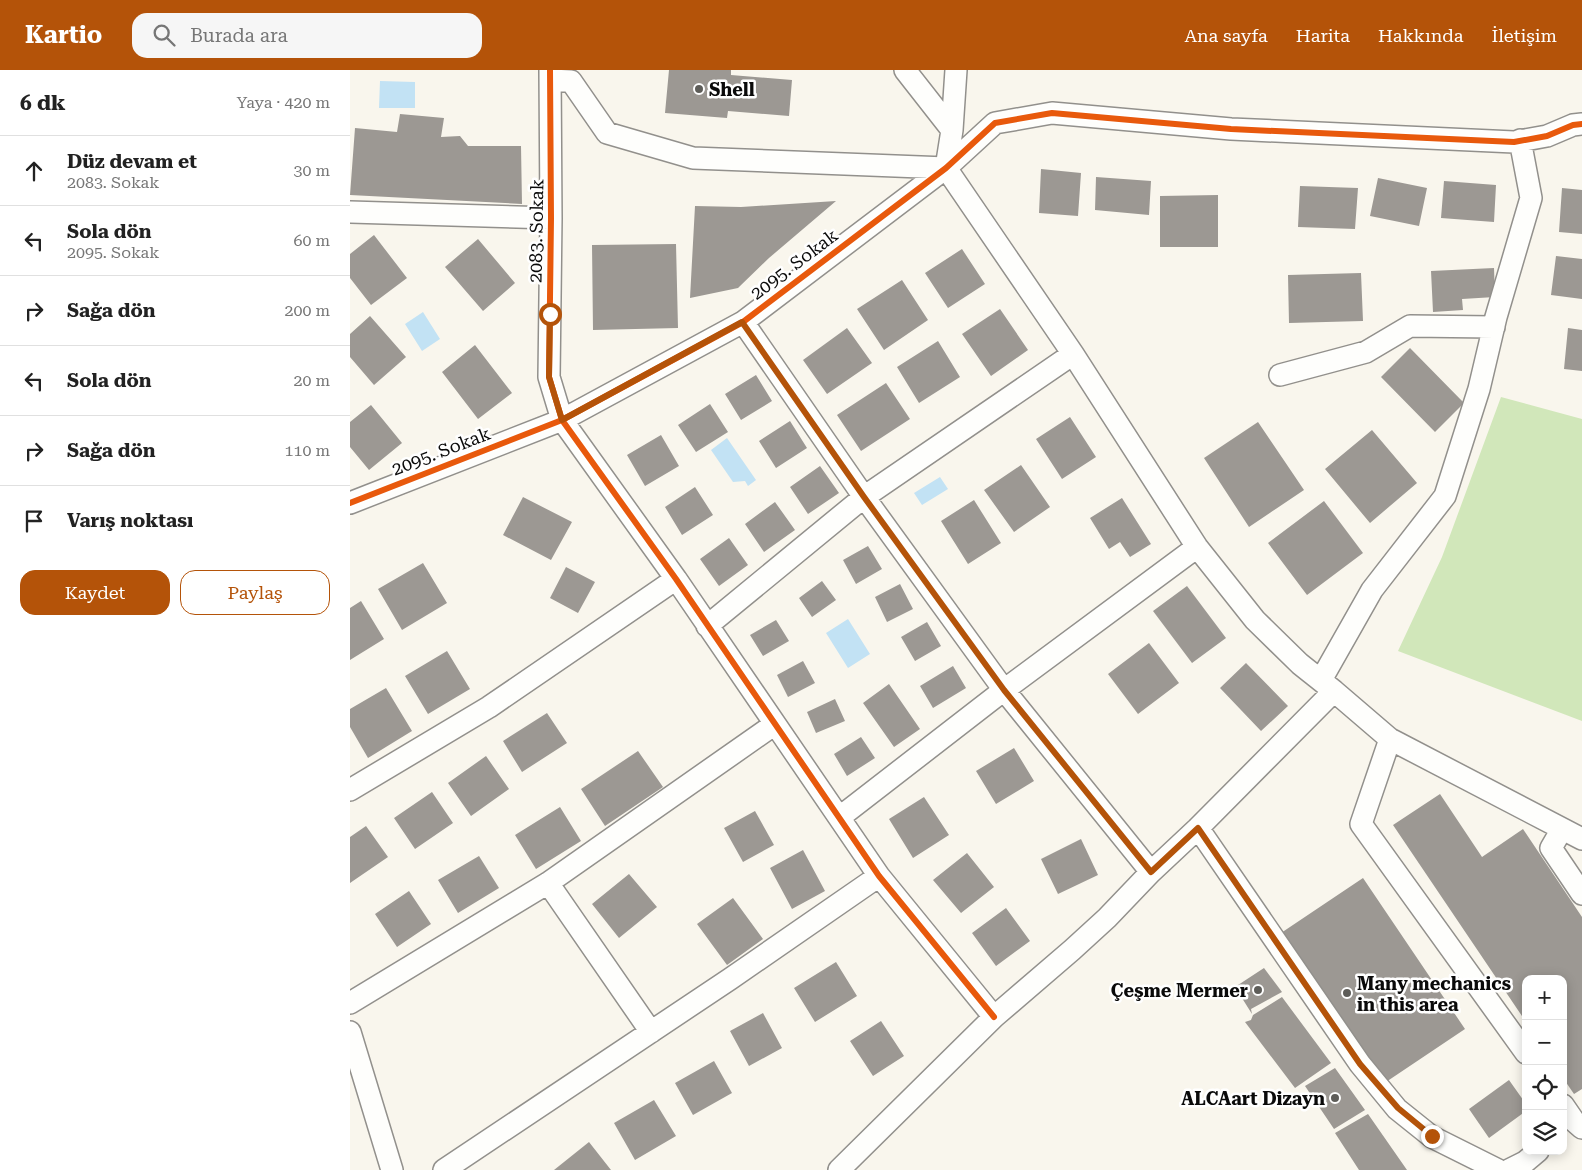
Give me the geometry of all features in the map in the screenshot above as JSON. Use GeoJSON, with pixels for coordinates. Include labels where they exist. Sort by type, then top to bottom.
{"type":"FeatureCollection","features":[{"type":"Feature","properties":{"kind":"street"},"geometry":{"type":"LineString","coordinates":[[906,70],[952,130]]}},
{"type":"Feature","properties":{"kind":"street"},"geometry":{"type":"LineString","coordinates":[[956,70],[952,130],[946,168],[1073,354],[1197,547],[1255,620],[1300,664],[1390,739],[1582,839]]}},
{"type":"Feature","properties":{"kind":"street"},"geometry":{"type":"LineString","coordinates":[[551,75],[572,80],[607,133],[693,158],[946,168]]}},
{"type":"Feature","properties":{"kind":"street","name":"2083. Sokak"},"geometry":{"type":"LineString","coordinates":[[551,75],[549,377],[562,420],[676,579],[879,876],[994,1017]]}},
{"type":"Feature","properties":{"kind":"street","name":"2095. Sokak"},"geometry":{"type":"LineString","coordinates":[[350,503],[562,420],[742,322],[946,168],[995,123],[1052,113],[1231,129],[1504,142],[1547,136],[1573,125],[1582,124]]}},
{"type":"Feature","properties":{"kind":"street"},"geometry":{"type":"LineString","coordinates":[[839,1170],[994,1017],[1079,944],[1198,828],[1328,686],[1372,590],[1445,496],[1479,389],[1494,327],[1531,198],[1520,140]]}},
{"type":"Feature","properties":{"kind":"street"},"geometry":{"type":"LineString","coordinates":[[350,212],[551,218]]}},
{"type":"Feature","properties":{"kind":"street"},"geometry":{"type":"LineString","coordinates":[[742,322],[864,497],[1004,690],[1151,872]]}},
{"type":"Feature","properties":{"kind":"street"},"geometry":{"type":"LineString","coordinates":[[1280,374],[1366,352],[1410,326],[1494,327]]}},
{"type":"Feature","properties":{"kind":"street"},"geometry":{"type":"LineString","coordinates":[[707,626],[864,497],[1073,354]]}},
{"type":"Feature","properties":{"kind":"street"},"geometry":{"type":"LineString","coordinates":[[840,817],[1004,690],[1197,547]]}},
{"type":"Feature","properties":{"kind":"street"},"geometry":{"type":"LineString","coordinates":[[350,790],[489,707],[676,579]]}},
{"type":"Feature","properties":{"kind":"street"},"geometry":{"type":"LineString","coordinates":[[350,1003],[548,883],[775,724]]}},
{"type":"Feature","properties":{"kind":"street"},"geometry":{"type":"LineString","coordinates":[[1390,739],[1361,824],[1522,1047]]}},
{"type":"Feature","properties":{"kind":"street"},"geometry":{"type":"LineString","coordinates":[[1198,828],[1360,1064],[1398,1108],[1432,1136],[1498,1170]]}},
{"type":"Feature","properties":{"kind":"street"},"geometry":{"type":"LineString","coordinates":[[1562,829],[1551,848],[1582,894]]}},
{"type":"Feature","properties":{"kind":"street"},"geometry":{"type":"LineString","coordinates":[[444,1170],[651,1032],[879,876]]}},
{"type":"Feature","properties":{"kind":"street"},"geometry":{"type":"LineString","coordinates":[[548,883],[651,1032]]}},
{"type":"Feature","properties":{"kind":"street"},"geometry":{"type":"LineString","coordinates":[[350,1032],[392,1170]]}},
{"type":"Feature","properties":{"kind":"street"},"geometry":{"type":"LineString","coordinates":[[1509,1170],[1525,1162],[1533,1155]]}},
{"type":"Feature","properties":{"kind":"green space"},"geometry":{"type":"Polygon","coordinates":[[[1501,397],[1582,419],[1582,721],[1398,651],[1442,557],[1501,397]]]}},
{"type":"Feature","properties":{"kind":"water"},"geometry":{"type":"Polygon","coordinates":[[[380,81],[415,82],[415,108],[379,108],[380,81]]]}},
{"type":"Feature","properties":{"kind":"water"},"geometry":{"type":"Polygon","coordinates":[[[423,312],[440,339],[422,351],[405,324],[423,312]]]}},
{"type":"Feature","properties":{"kind":"water"},"geometry":{"type":"Polygon","coordinates":[[[727,438],[756,480],[748,486],[745,481],[733,482],[711,450],[727,438]]]}},
{"type":"Feature","properties":{"kind":"water"},"geometry":{"type":"Polygon","coordinates":[[[940,477],[948,489],[922,505],[914,493],[940,477]]]}},
{"type":"Feature","properties":{"kind":"water"},"geometry":{"type":"Polygon","coordinates":[[[848,619],[870,654],[848,668],[826,633],[848,619]]]}},
{"type":"Feature","properties":{"kind":"building"},"geometry":{"type":"Polygon","coordinates":[[[669,70],[731,70],[731,75],[792,80],[789,116],[728,111],[727,118],[665,113],[669,70]]]}},
{"type":"Feature","properties":{"kind":"building"},"geometry":{"type":"Polygon","coordinates":[[[400,114],[444,118],[441,137],[460,136],[468,146],[521,146],[522,204],[350,195],[355,128],[397,132],[400,114]]]}},
{"type":"Feature","properties":{"kind":"building"},"geometry":{"type":"Polygon","coordinates":[[[1041,169],[1081,173],[1078,216],[1039,213],[1041,169]]]}},
{"type":"Feature","properties":{"kind":"building"},"geometry":{"type":"Polygon","coordinates":[[[1096,177],[1151,181],[1149,215],[1095,210],[1096,177]]]}},
{"type":"Feature","properties":{"kind":"building"},"geometry":{"type":"Polygon","coordinates":[[[1378,178],[1427,188],[1419,226],[1370,216],[1378,178]]]}},
{"type":"Feature","properties":{"kind":"building"},"geometry":{"type":"Polygon","coordinates":[[[1444,181],[1496,185],[1494,222],[1441,218],[1444,181]]]}},
{"type":"Feature","properties":{"kind":"building"},"geometry":{"type":"Polygon","coordinates":[[[1300,186],[1358,188],[1355,229],[1298,227],[1300,186]]]}},
{"type":"Feature","properties":{"kind":"building"},"geometry":{"type":"Polygon","coordinates":[[[1562,188],[1582,190],[1582,234],[1559,232],[1562,188]]]}},
{"type":"Feature","properties":{"kind":"building"},"geometry":{"type":"Polygon","coordinates":[[[1218,195],[1218,247],[1160,247],[1160,196],[1218,195]]]}},
{"type":"Feature","properties":{"kind":"building"},"geometry":{"type":"Polygon","coordinates":[[[836,201],[769,258],[738,288],[690,298],[695,206],[741,207],[836,201]]]}},
{"type":"Feature","properties":{"kind":"building"},"geometry":{"type":"Polygon","coordinates":[[[374,235],[407,278],[371,305],[350,278],[350,254],[374,235]]]}},
{"type":"Feature","properties":{"kind":"building"},"geometry":{"type":"Polygon","coordinates":[[[478,239],[515,283],[483,311],[445,267],[478,239]]]}},
{"type":"Feature","properties":{"kind":"building"},"geometry":{"type":"Polygon","coordinates":[[[676,244],[678,328],[593,330],[592,245],[676,244]]]}},
{"type":"Feature","properties":{"kind":"building"},"geometry":{"type":"Polygon","coordinates":[[[962,249],[985,284],[948,308],[925,273],[962,249]]]}},
{"type":"Feature","properties":{"kind":"building"},"geometry":{"type":"Polygon","coordinates":[[[1556,256],[1582,259],[1582,299],[1551,295],[1556,256]]]}},
{"type":"Feature","properties":{"kind":"building"},"geometry":{"type":"Polygon","coordinates":[[[1494,268],[1495,297],[1462,299],[1463,310],[1433,312],[1431,271],[1494,268]]]}},
{"type":"Feature","properties":{"kind":"building"},"geometry":{"type":"Polygon","coordinates":[[[1361,273],[1363,321],[1289,323],[1288,275],[1361,273]]]}},
{"type":"Feature","properties":{"kind":"building"},"geometry":{"type":"Polygon","coordinates":[[[902,280],[928,320],[884,350],[857,309],[902,280]]]}},
{"type":"Feature","properties":{"kind":"building"},"geometry":{"type":"Polygon","coordinates":[[[1000,309],[1028,350],[991,376],[962,334],[1000,309]]]}},
{"type":"Feature","properties":{"kind":"building"},"geometry":{"type":"Polygon","coordinates":[[[370,316],[406,357],[374,385],[350,357],[350,334],[370,316]]]}},
{"type":"Feature","properties":{"kind":"building"},"geometry":{"type":"Polygon","coordinates":[[[847,328],[872,363],[827,394],[803,360],[847,328]]]}},
{"type":"Feature","properties":{"kind":"building"},"geometry":{"type":"Polygon","coordinates":[[[1568,328],[1582,330],[1582,371],[1564,369],[1568,328]]]}},
{"type":"Feature","properties":{"kind":"building"},"geometry":{"type":"Polygon","coordinates":[[[938,341],[960,377],[919,403],[897,367],[938,341]]]}},
{"type":"Feature","properties":{"kind":"building"},"geometry":{"type":"Polygon","coordinates":[[[475,345],[512,393],[478,419],[442,372],[475,345]]]}},
{"type":"Feature","properties":{"kind":"building"},"geometry":{"type":"Polygon","coordinates":[[[1410,348],[1464,403],[1435,432],[1381,377],[1410,348]]]}},
{"type":"Feature","properties":{"kind":"building"},"geometry":{"type":"Polygon","coordinates":[[[756,375],[772,401],[741,420],[725,394],[756,375]]]}},
{"type":"Feature","properties":{"kind":"building"},"geometry":{"type":"Polygon","coordinates":[[[886,383],[910,419],[861,451],[837,415],[886,383]]]}},
{"type":"Feature","properties":{"kind":"building"},"geometry":{"type":"Polygon","coordinates":[[[710,404],[728,432],[696,452],[678,425],[710,404]]]}},
{"type":"Feature","properties":{"kind":"building"},"geometry":{"type":"Polygon","coordinates":[[[371,405],[402,443],[369,470],[350,447],[350,422],[371,405]]]}},
{"type":"Feature","properties":{"kind":"building"},"geometry":{"type":"Polygon","coordinates":[[[1070,417],[1096,457],[1062,479],[1036,439],[1070,417]]]}},
{"type":"Feature","properties":{"kind":"building"},"geometry":{"type":"Polygon","coordinates":[[[790,421],[807,448],[776,468],[759,441],[790,421]]]}},
{"type":"Feature","properties":{"kind":"building"},"geometry":{"type":"Polygon","coordinates":[[[1258,422],[1304,490],[1249,527],[1204,458],[1258,422]]]}},
{"type":"Feature","properties":{"kind":"building"},"geometry":{"type":"Polygon","coordinates":[[[1372,430],[1417,483],[1370,523],[1325,469],[1372,430]]]}},
{"type":"Feature","properties":{"kind":"building"},"geometry":{"type":"Polygon","coordinates":[[[661,435],[679,466],[645,486],[627,455],[661,435]]]}},
{"type":"Feature","properties":{"kind":"building"},"geometry":{"type":"Polygon","coordinates":[[[1021,465],[1050,507],[1014,532],[984,490],[1021,465]]]}},
{"type":"Feature","properties":{"kind":"building"},"geometry":{"type":"Polygon","coordinates":[[[820,466],[839,493],[808,514],[790,487],[820,466]]]}},
{"type":"Feature","properties":{"kind":"building"},"geometry":{"type":"Polygon","coordinates":[[[695,487],[713,515],[682,535],[665,507],[695,487]]]}},
{"type":"Feature","properties":{"kind":"building"},"geometry":{"type":"Polygon","coordinates":[[[523,497],[572,522],[551,560],[503,535],[523,497]]]}},
{"type":"Feature","properties":{"kind":"building"},"geometry":{"type":"Polygon","coordinates":[[[1122,498],[1151,544],[1130,557],[1120,542],[1109,549],[1090,518],[1122,498]]]}},
{"type":"Feature","properties":{"kind":"building"},"geometry":{"type":"Polygon","coordinates":[[[974,500],[1001,543],[968,564],[941,521],[974,500]]]}},
{"type":"Feature","properties":{"kind":"building"},"geometry":{"type":"Polygon","coordinates":[[[1324,501],[1363,553],[1307,595],[1268,543],[1324,501]]]}},
{"type":"Feature","properties":{"kind":"building"},"geometry":{"type":"Polygon","coordinates":[[[775,502],[795,530],[764,552],[745,524],[775,502]]]}},
{"type":"Feature","properties":{"kind":"building"},"geometry":{"type":"Polygon","coordinates":[[[729,538],[748,565],[719,586],[700,559],[729,538]]]}},
{"type":"Feature","properties":{"kind":"building"},"geometry":{"type":"Polygon","coordinates":[[[868,546],[882,569],[856,584],[843,560],[868,546]]]}},
{"type":"Feature","properties":{"kind":"building"},"geometry":{"type":"Polygon","coordinates":[[[423,563],[447,603],[402,630],[378,589],[423,563]]]}},
{"type":"Feature","properties":{"kind":"building"},"geometry":{"type":"Polygon","coordinates":[[[566,567],[595,582],[578,613],[550,598],[566,567]]]}},
{"type":"Feature","properties":{"kind":"building"},"geometry":{"type":"Polygon","coordinates":[[[822,581],[836,600],[812,617],[799,598],[822,581]]]}},
{"type":"Feature","properties":{"kind":"building"},"geometry":{"type":"Polygon","coordinates":[[[900,584],[913,609],[887,622],[875,597],[900,584]]]}},
{"type":"Feature","properties":{"kind":"building"},"geometry":{"type":"Polygon","coordinates":[[[1187,586],[1226,638],[1192,663],[1153,611],[1187,586]]]}},
{"type":"Feature","properties":{"kind":"building"},"geometry":{"type":"Polygon","coordinates":[[[361,601],[384,639],[350,660],[350,608],[361,601]]]}},
{"type":"Feature","properties":{"kind":"building"},"geometry":{"type":"Polygon","coordinates":[[[776,620],[789,641],[763,656],[750,635],[776,620]]]}},
{"type":"Feature","properties":{"kind":"building"},"geometry":{"type":"Polygon","coordinates":[[[927,622],[941,646],[915,661],[901,637],[927,622]]]}},
{"type":"Feature","properties":{"kind":"building"},"geometry":{"type":"Polygon","coordinates":[[[1149,643],[1179,683],[1138,714],[1108,674],[1149,643]]]}},
{"type":"Feature","properties":{"kind":"building"},"geometry":{"type":"Polygon","coordinates":[[[447,651],[470,689],[428,714],[405,676],[447,651]]]}},
{"type":"Feature","properties":{"kind":"building"},"geometry":{"type":"Polygon","coordinates":[[[803,661],[815,683],[788,697],[777,675],[803,661]]]}},
{"type":"Feature","properties":{"kind":"building"},"geometry":{"type":"Polygon","coordinates":[[[1246,663],[1288,706],[1261,731],[1220,688],[1246,663]]]}},
{"type":"Feature","properties":{"kind":"building"},"geometry":{"type":"Polygon","coordinates":[[[953,666],[966,688],[933,708],[920,686],[953,666]]]}},
{"type":"Feature","properties":{"kind":"building"},"geometry":{"type":"Polygon","coordinates":[[[889,684],[920,729],[894,747],[863,703],[889,684]]]}},
{"type":"Feature","properties":{"kind":"building"},"geometry":{"type":"Polygon","coordinates":[[[386,688],[412,731],[368,758],[350,727],[350,709],[386,688]]]}},
{"type":"Feature","properties":{"kind":"building"},"geometry":{"type":"Polygon","coordinates":[[[835,699],[845,721],[816,733],[807,712],[835,699]]]}},
{"type":"Feature","properties":{"kind":"building"},"geometry":{"type":"Polygon","coordinates":[[[547,713],[567,743],[522,772],[503,741],[547,713]]]}},
{"type":"Feature","properties":{"kind":"building"},"geometry":{"type":"Polygon","coordinates":[[[861,737],[875,758],[847,776],[834,754],[861,737]]]}},
{"type":"Feature","properties":{"kind":"building"},"geometry":{"type":"Polygon","coordinates":[[[1014,748],[1034,781],[996,804],[976,771],[1014,748]]]}},
{"type":"Feature","properties":{"kind":"building"},"geometry":{"type":"Polygon","coordinates":[[[638,751],[663,787],[605,826],[581,789],[638,751]]]}},
{"type":"Feature","properties":{"kind":"building"},"geometry":{"type":"Polygon","coordinates":[[[486,756],[509,789],[471,816],[448,783],[486,756]]]}},
{"type":"Feature","properties":{"kind":"building"},"geometry":{"type":"Polygon","coordinates":[[[432,792],[453,823],[415,849],[394,818],[432,792]]]}},
{"type":"Feature","properties":{"kind":"building"},"geometry":{"type":"Polygon","coordinates":[[[1440,794],[1482,857],[1523,829],[1582,917],[1582,1089],[1574,1094],[1567,1084],[1567,975],[1522,975],[1522,1016],[1393,825],[1440,794]]]}},
{"type":"Feature","properties":{"kind":"building"},"geometry":{"type":"Polygon","coordinates":[[[924,797],[949,835],[913,858],[889,819],[924,797]]]}},
{"type":"Feature","properties":{"kind":"building"},"geometry":{"type":"Polygon","coordinates":[[[560,807],[581,841],[536,869],[515,835],[560,807]]]}},
{"type":"Feature","properties":{"kind":"building"},"geometry":{"type":"Polygon","coordinates":[[[755,811],[774,845],[743,862],[724,828],[755,811]]]}},
{"type":"Feature","properties":{"kind":"building"},"geometry":{"type":"Polygon","coordinates":[[[366,826],[388,857],[350,883],[350,837],[366,826]]]}},
{"type":"Feature","properties":{"kind":"building"},"geometry":{"type":"Polygon","coordinates":[[[1081,839],[1098,875],[1058,894],[1041,859],[1081,839]]]}},
{"type":"Feature","properties":{"kind":"building"},"geometry":{"type":"Polygon","coordinates":[[[803,850],[825,891],[792,909],[770,868],[803,850]]]}},
{"type":"Feature","properties":{"kind":"building"},"geometry":{"type":"Polygon","coordinates":[[[967,853],[994,887],[961,913],[933,880],[967,853]]]}},
{"type":"Feature","properties":{"kind":"building"},"geometry":{"type":"Polygon","coordinates":[[[479,856],[499,888],[458,913],[438,880],[479,856]]]}},
{"type":"Feature","properties":{"kind":"building"},"geometry":{"type":"Polygon","coordinates":[[[629,874],[657,907],[619,938],[592,904],[629,874]]]}},
{"type":"Feature","properties":{"kind":"building"},"geometry":{"type":"Polygon","coordinates":[[[1363,878],[1465,1029],[1383,1084],[1281,933],[1363,878]]]}},
{"type":"Feature","properties":{"kind":"building"},"geometry":{"type":"Polygon","coordinates":[[[409,891],[431,924],[397,947],[375,914],[409,891]]]}},
{"type":"Feature","properties":{"kind":"building"},"geometry":{"type":"Polygon","coordinates":[[[733,898],[763,939],[727,965],[697,924],[733,898]]]}},
{"type":"Feature","properties":{"kind":"building"},"geometry":{"type":"Polygon","coordinates":[[[1006,908],[1030,941],[996,966],[972,933],[1006,908]]]}},
{"type":"Feature","properties":{"kind":"building"},"geometry":{"type":"Polygon","coordinates":[[[836,962],[857,996],[815,1022],[794,988],[836,962]]]}},
{"type":"Feature","properties":{"kind":"building","name":"Çeşme Mermer"},"geometry":{"type":"Polygon","coordinates":[[[1264,968],[1282,992],[1251,1009],[1252,1014],[1235,987],[1264,968]]]}},
{"type":"Feature","properties":{"kind":"building"},"geometry":{"type":"Polygon","coordinates":[[[1282,997],[1331,1063],[1295,1088],[1245,1022],[1251,1020],[1253,1015],[1282,997]]]}},
{"type":"Feature","properties":{"kind":"building"},"geometry":{"type":"Polygon","coordinates":[[[763,1013],[782,1048],[749,1066],[730,1031],[763,1013]]]}},
{"type":"Feature","properties":{"kind":"building"},"geometry":{"type":"Polygon","coordinates":[[[881,1021],[904,1056],[873,1076],[850,1041],[881,1021]]]}},
{"type":"Feature","properties":{"kind":"building"},"geometry":{"type":"Polygon","coordinates":[[[714,1061],[732,1093],[693,1115],[675,1083],[714,1061]]]}},
{"type":"Feature","properties":{"kind":"building","name":"ALCAart Dizayn"},"geometry":{"type":"Polygon","coordinates":[[[1335,1068],[1365,1110],[1334,1129],[1305,1086],[1335,1068]]]}},
{"type":"Feature","properties":{"kind":"building"},"geometry":{"type":"Polygon","coordinates":[[[1509,1080],[1522,1098],[1522,1114],[1489,1138],[1469,1109],[1509,1080]]]}},
{"type":"Feature","properties":{"kind":"building"},"geometry":{"type":"Polygon","coordinates":[[[654,1100],[676,1136],[635,1160],[614,1123],[654,1100]]]}},
{"type":"Feature","properties":{"kind":"building"},"geometry":{"type":"Polygon","coordinates":[[[1368,1114],[1407,1170],[1359,1170],[1335,1133],[1368,1114]]]}},
{"type":"Feature","properties":{"kind":"building"},"geometry":{"type":"Polygon","coordinates":[[[589,1142],[611,1170],[554,1170],[589,1142]]]}},
{"type":"Feature","properties":{"kind":"cycle path"},"geometry":{"type":"LineString","coordinates":[[550,70],[549,377],[562,420],[676,579],[879,876],[994,1017]]}},
{"type":"Feature","properties":{"kind":"cycle path"},"geometry":{"type":"LineString","coordinates":[[350,503],[562,420],[743,322],[946,168],[995,123],[1052,113],[1231,129],[1514,142],[1547,136],[1573,125],[1582,124]]}},
{"type":"Feature","properties":{"kind":"place","name":"Shell"},"geometry":{"type":"Point","coordinates":[699,89]}},
{"type":"Feature","properties":{"kind":"place","name":"Çeşme Mermer"},"geometry":{"type":"Point","coordinates":[1258,990]}},
{"type":"Feature","properties":{"kind":"place","name":"Many mechanics in this area"},"geometry":{"type":"Point","coordinates":[1347,993]}},
{"type":"Feature","properties":{"kind":"place","name":"ALCAart Dizayn"},"geometry":{"type":"Point","coordinates":[1335,1098]}},
{"type":"Feature","properties":{"kind":"route"},"geometry":{"type":"LineString","coordinates":[[550,314],[549,377],[562,420],[742,322],[864,497],[1004,690],[1151,872],[1198,828],[1360,1064],[1398,1108],[1432,1136]]}}]}
